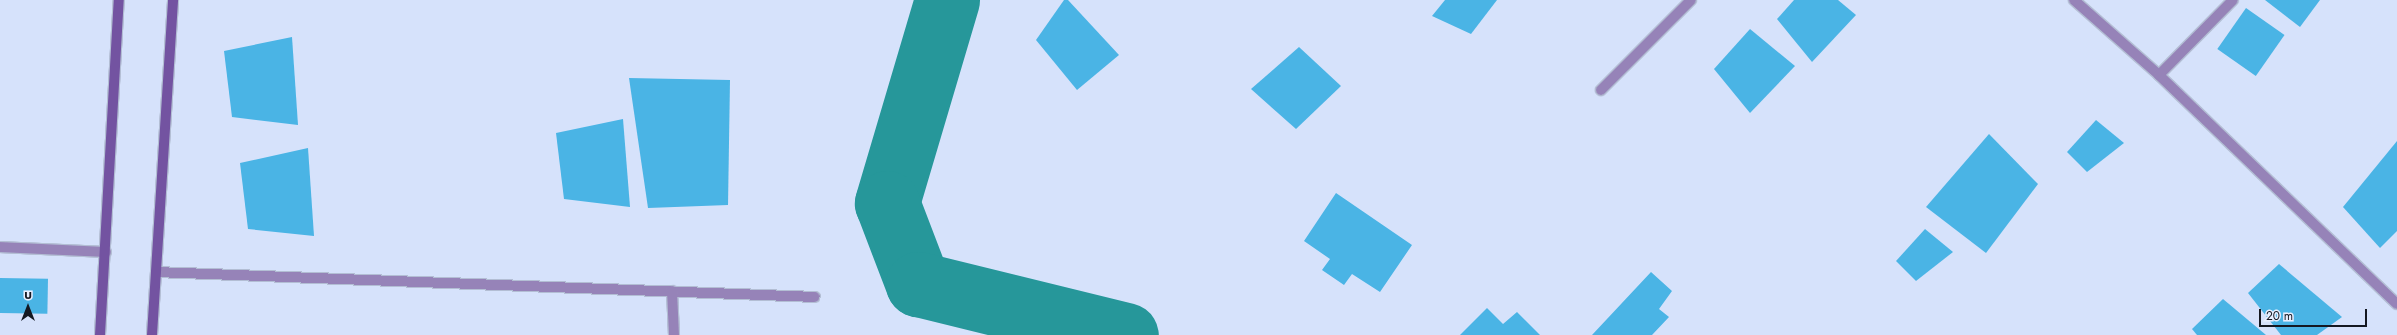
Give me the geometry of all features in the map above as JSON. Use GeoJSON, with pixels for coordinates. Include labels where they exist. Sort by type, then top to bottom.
{"type":"FeatureCollection","features":[{"type":"Feature","properties":{"kind":"street"},"geometry":{"type":"LineString","coordinates":[[100,335],[106,252],[119,0]]}},
{"type":"Feature","properties":{"kind":"street"},"geometry":{"type":"LineString","coordinates":[[152,335],[173,0]]}},
{"type":"Feature","properties":{"kind":"street"},"geometry":{"type":"LineString","coordinates":[[1601,90],[1691,0]]}},
{"type":"Feature","properties":{"kind":"street"},"geometry":{"type":"LineString","coordinates":[[2074,0],[2159,75],[2397,304]]}},
{"type":"Feature","properties":{"kind":"street"},"geometry":{"type":"LineString","coordinates":[[2159,75],[2233,0]]}},
{"type":"Feature","properties":{"kind":"street"},"geometry":{"type":"LineString","coordinates":[[0,247],[106,252]]}},
{"type":"Feature","properties":{"kind":"street"},"geometry":{"type":"LineString","coordinates":[[156,272],[672,291],[815,298]]}},
{"type":"Feature","properties":{"kind":"street"},"geometry":{"type":"LineString","coordinates":[[672,291],[674,335]]}},
{"type":"Feature","properties":{"kind":"building"},"geometry":{"type":"Polygon","coordinates":[[[1064,0],[1068,0],[1119,55],[1077,90],[1036,40],[1064,0]]]}},
{"type":"Feature","properties":{"kind":"building"},"geometry":{"type":"Polygon","coordinates":[[[1445,0],[1497,0],[1471,34],[1432,16],[1445,0]]]}},
{"type":"Feature","properties":{"kind":"building"},"geometry":{"type":"Polygon","coordinates":[[[1794,0],[1838,0],[1856,15],[1812,62],[1777,19],[1794,0]]]}},
{"type":"Feature","properties":{"kind":"building"},"geometry":{"type":"Polygon","coordinates":[[[2265,0],[2320,0],[2300,27],[2265,0]]]}},
{"type":"Feature","properties":{"kind":"building"},"geometry":{"type":"Polygon","coordinates":[[[2246,8],[2285,35],[2256,76],[2217,49],[2246,8]]]}},
{"type":"Feature","properties":{"kind":"building"},"geometry":{"type":"Polygon","coordinates":[[[1750,29],[1795,66],[1750,113],[1714,69],[1750,29]]]}},
{"type":"Feature","properties":{"kind":"building"},"geometry":{"type":"Polygon","coordinates":[[[292,37],[298,125],[232,117],[224,51],[292,37]]]}},
{"type":"Feature","properties":{"kind":"building"},"geometry":{"type":"Polygon","coordinates":[[[1299,47],[1341,86],[1296,129],[1251,89],[1299,47]]]}},
{"type":"Feature","properties":{"kind":"building"},"geometry":{"type":"Polygon","coordinates":[[[629,78],[730,80],[728,205],[648,208],[629,78]]]}},
{"type":"Feature","properties":{"kind":"building"},"geometry":{"type":"Polygon","coordinates":[[[623,119],[630,207],[564,199],[556,133],[623,119]]]}},
{"type":"Feature","properties":{"kind":"building"},"geometry":{"type":"Polygon","coordinates":[[[2096,120],[2124,143],[2087,172],[2067,152],[2096,120]]]}},
{"type":"Feature","properties":{"kind":"building"},"geometry":{"type":"Polygon","coordinates":[[[1989,134],[2038,184],[1986,253],[1926,207],[1989,134]]]}},
{"type":"Feature","properties":{"kind":"building"},"geometry":{"type":"Polygon","coordinates":[[[2397,141],[2397,231],[2380,248],[2343,207],[2397,141]]]}},
{"type":"Feature","properties":{"kind":"building"},"geometry":{"type":"Polygon","coordinates":[[[308,148],[314,236],[248,229],[240,163],[308,148]]]}},
{"type":"Feature","properties":{"kind":"building"},"geometry":{"type":"Polygon","coordinates":[[[1336,193],[1412,245],[1380,292],[1352,274],[1344,285],[1322,270],[1330,259],[1304,241],[1336,193]]]}},
{"type":"Feature","properties":{"kind":"building"},"geometry":{"type":"Polygon","coordinates":[[[1925,229],[1953,252],[1916,281],[1896,261],[1925,229]]]}},
{"type":"Feature","properties":{"kind":"building"},"geometry":{"type":"Polygon","coordinates":[[[2279,264],[2342,317],[2317,335],[2281,335],[2248,293],[2279,264]]]}},
{"type":"Feature","properties":{"kind":"building"},"geometry":{"type":"Polygon","coordinates":[[[1651,272],[1672,291],[1659,309],[1669,317],[1652,335],[1592,335],[1651,272]]]}},
{"type":"Feature","properties":{"kind":"building"},"geometry":{"type":"Polygon","coordinates":[[[0,278],[48,279],[47,314],[0,313],[0,278]]]}},
{"type":"Feature","properties":{"kind":"building"},"geometry":{"type":"Polygon","coordinates":[[[2223,299],[2266,335],[2197,335],[2192,329],[2223,299]]]}},
{"type":"Feature","properties":{"kind":"building"},"geometry":{"type":"Polygon","coordinates":[[[1487,308],[1503,324],[1517,312],[1540,335],[1460,335],[1487,308]]]}},
{"type":"Feature","properties":{"kind":"waterway"},"geometry":{"type":"LineString","coordinates":[[947,0],[887,203],[918,284],[1126,335]]}}]}
